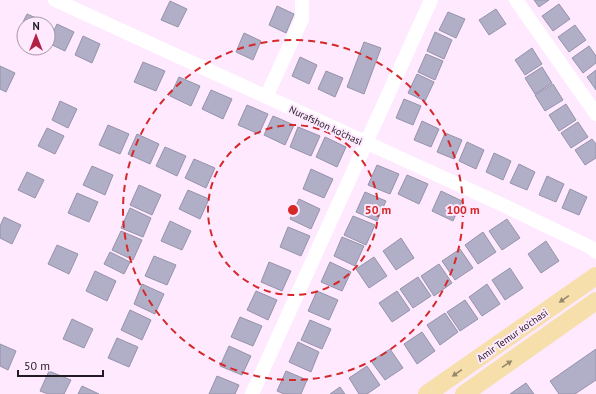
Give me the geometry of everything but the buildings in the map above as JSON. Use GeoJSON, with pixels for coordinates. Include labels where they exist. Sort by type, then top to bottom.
{"type":"FeatureCollection","features":[{"type":"Feature","properties":{"kind":"main road","name":"Amir Temur ko'chasi"},"geometry":{"type":"LineString","coordinates":[[427,394],[596,276]]}},
{"type":"Feature","properties":{"kind":"main road","name":"Amir Temur ko'chasi"},"geometry":{"type":"LineString","coordinates":[[464,394],[596,301]]}},
{"type":"Feature","properties":{"kind":"street","name":"Nurafshon ko'chasi"},"geometry":{"type":"LineString","coordinates":[[55,0],[505,206],[592,248],[596,252]]}},
{"type":"Feature","properties":{"kind":"street"},"geometry":{"type":"LineString","coordinates":[[266,97],[302,19],[302,0]]}},
{"type":"Feature","properties":{"kind":"street"},"geometry":{"type":"LineString","coordinates":[[252,394],[367,144],[431,0]]}},
{"type":"Feature","properties":{"kind":"street"},"geometry":{"type":"LineString","coordinates":[[516,0],[596,114]]}}]}
